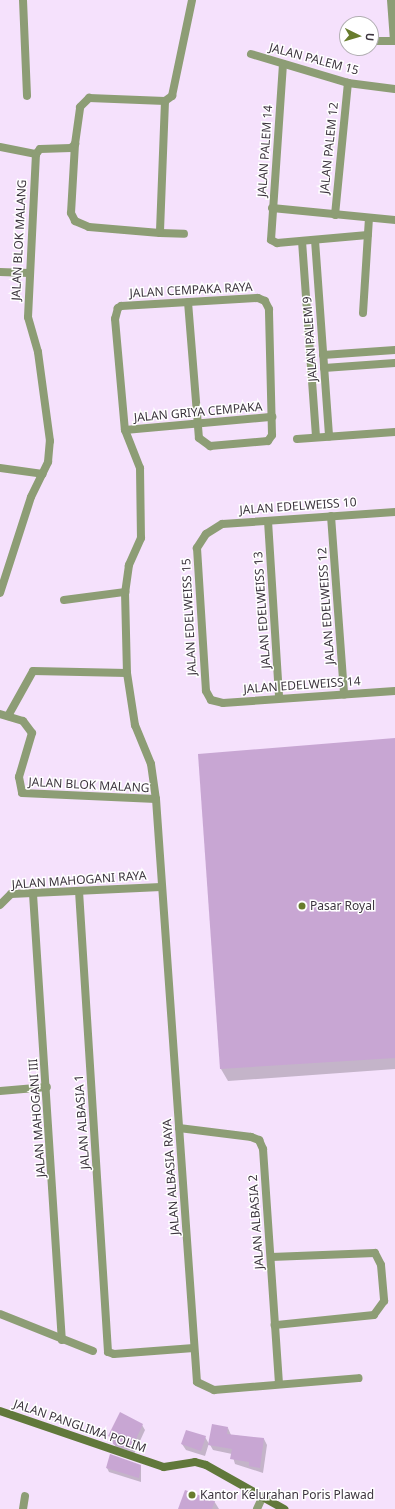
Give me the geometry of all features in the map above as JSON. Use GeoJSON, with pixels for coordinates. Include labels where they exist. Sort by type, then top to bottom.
{"type":"FeatureCollection","features":[{"type":"Feature","properties":{"kind":"street"},"geometry":{"type":"LineString","coordinates":[[23,0],[27,96]]}},
{"type":"Feature","properties":{"kind":"street"},"geometry":{"type":"LineString","coordinates":[[184,234],[89,227],[74,221],[71,213],[75,144],[80,107],[89,98],[165,101],[172,96],[192,0]]}},
{"type":"Feature","properties":{"kind":"street"},"geometry":{"type":"LineString","coordinates":[[379,41],[394,41],[390,0]]}},
{"type":"Feature","properties":{"kind":"street","name":"JALAN PALEM 15"},"geometry":{"type":"LineString","coordinates":[[252,54],[348,83],[395,89]]}},
{"type":"Feature","properties":{"kind":"street","name":"JALAN PALEM 14"},"geometry":{"type":"LineString","coordinates":[[283,64],[271,240],[277,243],[302,241]]}},
{"type":"Feature","properties":{"kind":"street","name":"JALAN PALEM 12"},"geometry":{"type":"LineString","coordinates":[[335,214],[348,83]]}},
{"type":"Feature","properties":{"kind":"street"},"geometry":{"type":"LineString","coordinates":[[160,233],[165,101]]}},
{"type":"Feature","properties":{"kind":"street"},"geometry":{"type":"LineString","coordinates":[[0,147],[36,154],[44,148],[67,150],[75,144]]}},
{"type":"Feature","properties":{"kind":"street","name":"JALAN BLOK MALANG"},"geometry":{"type":"LineString","coordinates":[[0,593],[32,497],[43,474],[50,441],[38,352],[28,317],[36,154]]}},
{"type":"Feature","properties":{"kind":"street"},"geometry":{"type":"LineString","coordinates":[[272,208],[395,220]]}},
{"type":"Feature","properties":{"kind":"street"},"geometry":{"type":"LineString","coordinates":[[363,314],[370,218]]}},
{"type":"Feature","properties":{"kind":"street"},"geometry":{"type":"LineString","coordinates":[[302,241],[368,235]]}},
{"type":"Feature","properties":{"kind":"street","name":"JALAN PALEM 9"},"geometry":{"type":"LineString","coordinates":[[315,240],[329,436]]}},
{"type":"Feature","properties":{"kind":"street","name":"JALAN PALEM 9"},"geometry":{"type":"LineString","coordinates":[[302,241],[316,437]]}},
{"type":"Feature","properties":{"kind":"street"},"geometry":{"type":"LineString","coordinates":[[0,272],[29,273]]}},
{"type":"Feature","properties":{"kind":"street","name":"JALAN CEMPAKA RAYA"},"geometry":{"type":"LineString","coordinates":[[161,887],[156,800],[151,764],[135,725],[127,672],[125,592],[129,565],[141,538],[140,468],[125,430],[116,312],[121,306],[258,298],[268,305],[272,435],[268,441],[210,446],[199,438],[195,422]]}},
{"type":"Feature","properties":{"kind":"street"},"geometry":{"type":"LineString","coordinates":[[188,302],[195,422]]}},
{"type":"Feature","properties":{"kind":"street"},"geometry":{"type":"LineString","coordinates":[[323,354],[395,350]]}},
{"type":"Feature","properties":{"kind":"street"},"geometry":{"type":"LineString","coordinates":[[324,368],[395,363]]}},
{"type":"Feature","properties":{"kind":"street","name":"JALAN GRIYA CEMPAKA"},"geometry":{"type":"LineString","coordinates":[[125,430],[195,422],[272,417]]}},
{"type":"Feature","properties":{"kind":"street"},"geometry":{"type":"LineString","coordinates":[[297,439],[395,432]]}},
{"type":"Feature","properties":{"kind":"street"},"geometry":{"type":"LineString","coordinates":[[0,468],[43,474]]}},
{"type":"Feature","properties":{"kind":"street","name":"JALAN EDELWEISS 10"},"geometry":{"type":"LineString","coordinates":[[206,534],[222,524],[395,512]]}},
{"type":"Feature","properties":{"kind":"street","name":"JALAN EDELWEISS 12"},"geometry":{"type":"LineString","coordinates":[[331,516],[344,694]]}},
{"type":"Feature","properties":{"kind":"street","name":"JALAN EDELWEISS 13"},"geometry":{"type":"LineString","coordinates":[[268,520],[279,698]]}},
{"type":"Feature","properties":{"kind":"street","name":"JALAN EDELWEISS 15"},"geometry":{"type":"LineString","coordinates":[[206,534],[197,548],[206,691],[211,700]]}},
{"type":"Feature","properties":{"kind":"street"},"geometry":{"type":"LineString","coordinates":[[64,600],[125,592]]}},
{"type":"Feature","properties":{"kind":"street"},"geometry":{"type":"LineString","coordinates":[[0,714],[8,716],[27,676],[33,672],[127,672]]}},
{"type":"Feature","properties":{"kind":"street","name":"JALAN EDELWEISS 14"},"geometry":{"type":"LineString","coordinates":[[211,700],[223,703],[395,691]]}},
{"type":"Feature","properties":{"kind":"street","name":"JALAN BLOK MALANG"},"geometry":{"type":"LineString","coordinates":[[8,716],[23,721],[32,732],[19,777],[22,793],[28,796],[156,800]]}},
{"type":"Feature","properties":{"kind":"street","name":"JALAN MAHOGANI RAYA"},"geometry":{"type":"LineString","coordinates":[[0,904],[11,894],[161,887]]}},
{"type":"Feature","properties":{"kind":"street","name":"JALAN ALBASIA RAYA"},"geometry":{"type":"LineString","coordinates":[[161,887],[197,1382],[203,1388],[214,1390],[279,1383],[359,1378]]}},
{"type":"Feature","properties":{"kind":"street","name":"JALAN ALBASIA 1"},"geometry":{"type":"LineString","coordinates":[[79,891],[108,1352],[114,1354],[194,1348]]}},
{"type":"Feature","properties":{"kind":"street","name":"JALAN MAHOGANI III"},"geometry":{"type":"LineString","coordinates":[[33,894],[47,1087],[62,1340]]}},
{"type":"Feature","properties":{"kind":"street"},"geometry":{"type":"LineString","coordinates":[[0,1091],[47,1087]]}},
{"type":"Feature","properties":{"kind":"street","name":"JALAN ALBASIA 2"},"geometry":{"type":"LineString","coordinates":[[179,1128],[259,1140],[263,1149],[279,1383]]}},
{"type":"Feature","properties":{"kind":"street"},"geometry":{"type":"LineString","coordinates":[[271,1257],[375,1253],[382,1265],[384,1300],[381,1308],[374,1315],[275,1325]]}},
{"type":"Feature","properties":{"kind":"street"},"geometry":{"type":"LineString","coordinates":[[0,1314],[62,1340],[93,1350]]}},
{"type":"Feature","properties":{"kind":"street","name":"JALAN PANGLIMA POLIM"},"geometry":{"type":"LineString","coordinates":[[4,1412],[30,1420],[94,1446],[164,1467],[195,1462],[206,1465],[262,1498],[284,1509]]}},
{"type":"Feature","properties":{"kind":"street"},"geometry":{"type":"LineString","coordinates":[[23,1509],[25,1496]]}},
{"type":"Feature","properties":{"kind":"street"},"geometry":{"type":"LineString","coordinates":[[257,1509],[262,1498]]}},
{"type":"Feature","properties":{"kind":"building","name":"Pasar Royal"},"geometry":{"type":"Polygon","coordinates":[[[395,738],[395,1058],[220,1069],[198,754],[395,738]]]}},
{"type":"Feature","properties":{"kind":"building"},"geometry":{"type":"Polygon","coordinates":[[[120,1412],[143,1424],[131,1450],[113,1444],[114,1439],[108,1436],[120,1412]]]}},
{"type":"Feature","properties":{"kind":"building"},"geometry":{"type":"Polygon","coordinates":[[[212,1424],[228,1427],[227,1434],[264,1438],[260,1468],[249,1466],[249,1462],[230,1459],[232,1449],[208,1445],[212,1424]]]}},
{"type":"Feature","properties":{"kind":"building"},"geometry":{"type":"Polygon","coordinates":[[[186,1430],[206,1436],[201,1451],[181,1444],[186,1430]]]}},
{"type":"Feature","properties":{"kind":"building"},"geometry":{"type":"Polygon","coordinates":[[[110,1454],[141,1465],[139,1478],[106,1468],[110,1454]]]}},
{"type":"Feature","properties":{"kind":"building","name":"Kantor Kelurahan Poris Plawad"},"geometry":{"type":"Polygon","coordinates":[[[185,1490],[215,1501],[212,1509],[178,1509],[185,1490]]]}},
{"type":"Feature","properties":{"kind":"place","name":"Pasar Royal"},"geometry":{"type":"Point","coordinates":[302,906]}},
{"type":"Feature","properties":{"kind":"place","name":"Kantor Kelurahan Poris Plawad"},"geometry":{"type":"Point","coordinates":[192,1495]}}]}
